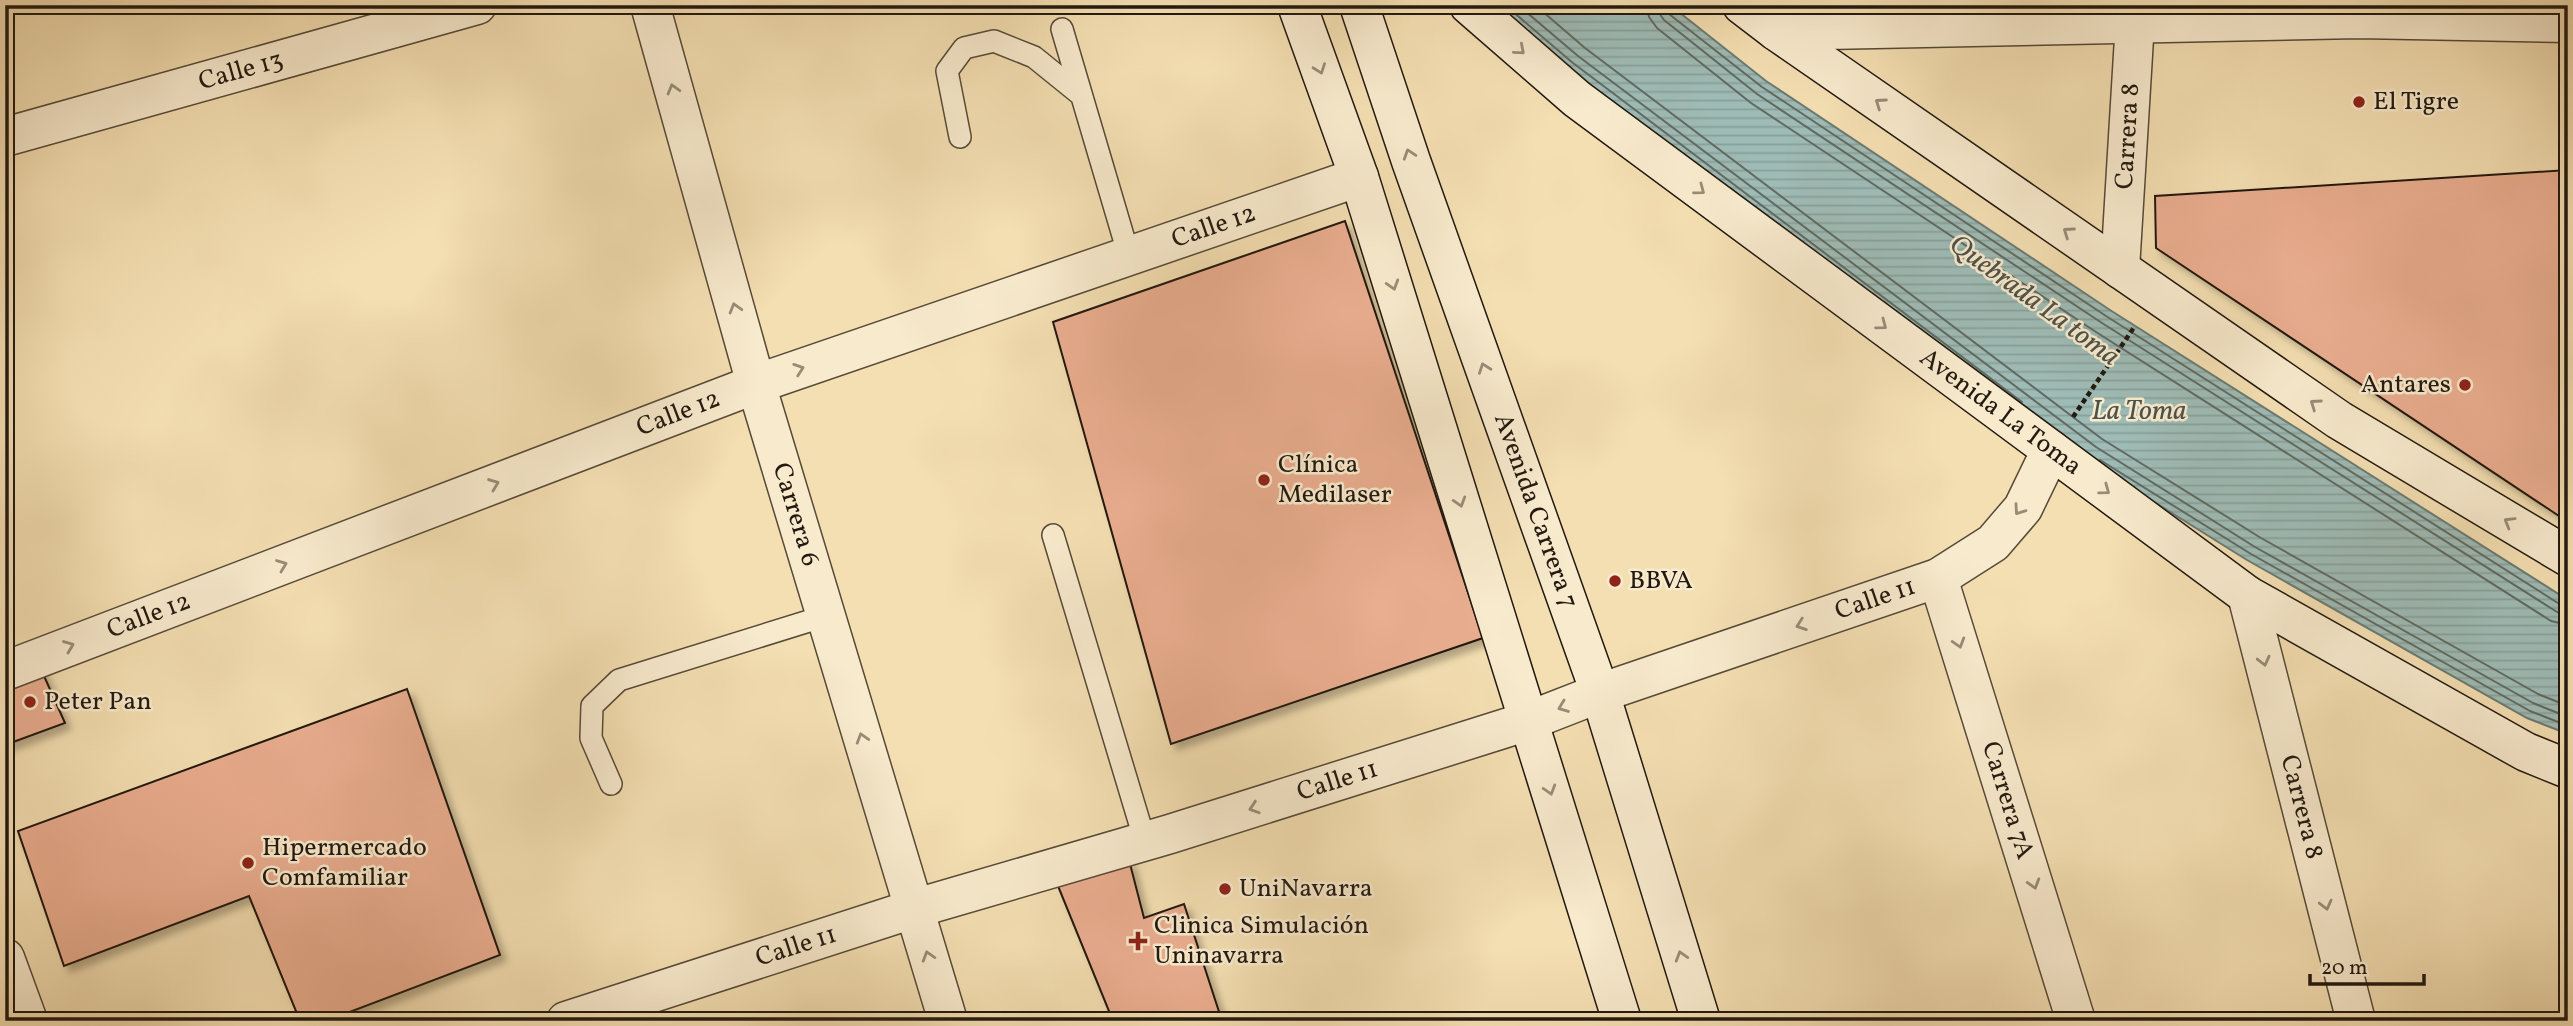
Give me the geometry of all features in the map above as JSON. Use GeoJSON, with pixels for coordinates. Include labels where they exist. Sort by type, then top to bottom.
{"type":"FeatureCollection","features":[{"type":"Feature","properties":{"kind":"street","name":"Calle 13"},"geometry":{"type":"LineString","coordinates":[[5,137],[477,5]]}},
{"type":"Feature","properties":{"kind":"street","name":"Carrera 6"},"geometry":{"type":"LineString","coordinates":[[650,5],[825,616],[948,1021]]}},
{"type":"Feature","properties":{"kind":"street"},"geometry":{"type":"LineString","coordinates":[[1297,5],[1359,177],[1622,1021]]}},
{"type":"Feature","properties":{"kind":"street","name":"Avenida La Toma"},"geometry":{"type":"LineString","coordinates":[[1469,5],[1577,99],[2247,594],[2526,752],[2568,769]]}},
{"type":"Feature","properties":{"kind":"street"},"geometry":{"type":"LineString","coordinates":[[1742,5],[2339,420],[2568,557]]}},
{"type":"Feature","properties":{"kind":"street"},"geometry":{"type":"LineString","coordinates":[[1776,31],[2136,15],[2568,23]]}},
{"type":"Feature","properties":{"kind":"street","name":"Carrera 8"},"geometry":{"type":"LineString","coordinates":[[2120,268],[2136,15]]}},
{"type":"Feature","properties":{"kind":"street","name":"Avenida Carrera 7"},"geometry":{"type":"LineString","coordinates":[[1372,16],[1411,161],[1600,693],[1701,1021]]}},
{"type":"Feature","properties":{"kind":"street","name":"Calle 12"},"geometry":{"type":"LineString","coordinates":[[5,671],[757,384],[1359,177]]}},
{"type":"Feature","properties":{"kind":"street","name":"Calle 11"},"geometry":{"type":"LineString","coordinates":[[566,1021],[913,909],[1145,841],[1528,721],[1600,693],[1938,578],[1993,543],[2023,508],[2051,450]]}},
{"type":"Feature","properties":{"kind":"street","name":"Carrera 7A"},"geometry":{"type":"LineString","coordinates":[[1938,578],[2076,1021]]}},
{"type":"Feature","properties":{"kind":"street","name":"Carrera 8"},"geometry":{"type":"LineString","coordinates":[[2247,594],[2356,1021]]}},
{"type":"Feature","properties":{"kind":"street"},"geometry":{"type":"LineString","coordinates":[[5,958],[28,1021]]}},
{"type":"Feature","properties":{"kind":"lane"},"geometry":{"type":"LineString","coordinates":[[1062,29],[1129,256]]}},
{"type":"Feature","properties":{"kind":"lane"},"geometry":{"type":"LineString","coordinates":[[960,138],[947,71],[964,48],[994,41],[1034,57],[1082,95]]}},
{"type":"Feature","properties":{"kind":"lane"},"geometry":{"type":"LineString","coordinates":[[1053,535],[1145,841]]}},
{"type":"Feature","properties":{"kind":"lane"},"geometry":{"type":"LineString","coordinates":[[611,784],[591,738],[592,706],[619,680],[825,616]]}},
{"type":"Feature","properties":{"kind":"path"},"geometry":{"type":"LineString","coordinates":[[2051,450],[2157,294]]}},
{"type":"Feature","properties":{"kind":"water","name":"La Toma"},"geometry":{"type":"Polygon","coordinates":[[[1494,5],[1670,5],[1766,81],[2110,310],[2568,600],[2568,734],[2527,718],[2247,560],[2087,460],[1568,68],[1494,5]]]}},
{"type":"Feature","properties":{"kind":"building","name":"Antares"},"geometry":{"type":"Polygon","coordinates":[[[2568,170],[2568,522],[2156,248],[2155,196],[2568,170]]]}},
{"type":"Feature","properties":{"kind":"building","name":"Clínica Medilaser"},"geometry":{"type":"Polygon","coordinates":[[[1345,221],[1483,638],[1171,744],[1053,322],[1345,221]]]}},
{"type":"Feature","properties":{"kind":"building","name":"Peter Pan"},"geometry":{"type":"Polygon","coordinates":[[[40,667],[65,723],[5,745],[5,682],[40,667]]]}},
{"type":"Feature","properties":{"kind":"building","name":"Hipermercado Comfamiliar"},"geometry":{"type":"Polygon","coordinates":[[[407,689],[500,955],[326,1021],[300,1021],[249,896],[64,966],[18,831],[407,689]]]}},
{"type":"Feature","properties":{"kind":"building","name":"Clinica Simulación Uninavarra"},"geometry":{"type":"Polygon","coordinates":[[[1129,860],[1144,918],[1184,904],[1222,1021],[1113,1021],[1058,886],[1129,860]]]}},
{"type":"Feature","properties":{"kind":"place","name":"El Tigre"},"geometry":{"type":"Point","coordinates":[2359,102]}},
{"type":"Feature","properties":{"kind":"place","name":"Antares"},"geometry":{"type":"Point","coordinates":[2465,385]}},
{"type":"Feature","properties":{"kind":"place","name":"Clínica Medilaser"},"geometry":{"type":"Point","coordinates":[1264,480]}},
{"type":"Feature","properties":{"kind":"place","name":"BBVA"},"geometry":{"type":"Point","coordinates":[1615,581]}},
{"type":"Feature","properties":{"kind":"place","name":"Peter Pan"},"geometry":{"type":"Point","coordinates":[30,702]}},
{"type":"Feature","properties":{"kind":"place","name":"Hipermercado Comfamiliar"},"geometry":{"type":"Point","coordinates":[248,863]}},
{"type":"Feature","properties":{"kind":"place","name":"UniNavarra"},"geometry":{"type":"Point","coordinates":[1225,889]}},
{"type":"Feature","properties":{"kind":"place","name":"Clinica Simulación Uninavarra"},"geometry":{"type":"Point","coordinates":[1138,941]}},
{"type":"Feature","properties":{"kind":"water label","name":"Quebrada La toma"},"geometry":{"type":"Point","coordinates":[2034,301]}}]}
